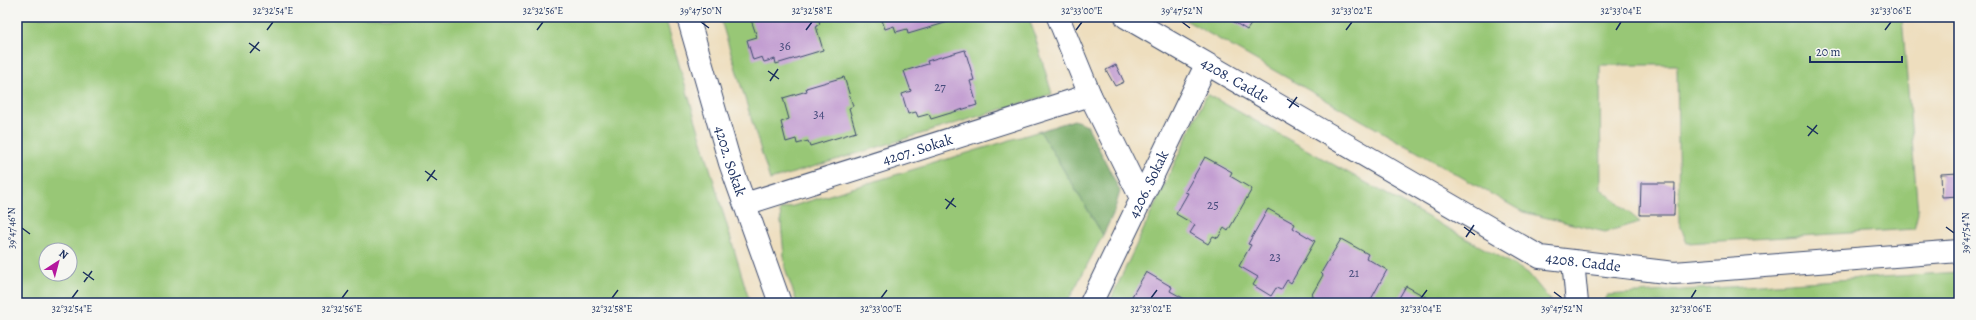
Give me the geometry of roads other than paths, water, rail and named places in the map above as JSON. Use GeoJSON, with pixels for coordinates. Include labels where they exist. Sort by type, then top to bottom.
{"type":"FeatureCollection","features":[{"type":"Feature","properties":{"kind":"street","name":"4202. Sokak"},"geometry":{"type":"LineString","coordinates":[[688,17],[730,162],[780,303]]}},
{"type":"Feature","properties":{"kind":"street"},"geometry":{"type":"LineString","coordinates":[[1058,17],[1090,95],[1141,198]]}},
{"type":"Feature","properties":{"kind":"street","name":"4208. Cadde"},"geometry":{"type":"LineString","coordinates":[[1126,17],[1206,65],[1540,257],[1674,272],[1959,251]]}},
{"type":"Feature","properties":{"kind":"street","name":"4206. Sokak"},"geometry":{"type":"LineString","coordinates":[[1091,303],[1206,65]]}},
{"type":"Feature","properties":{"kind":"street","name":"4207. Sokak"},"geometry":{"type":"LineString","coordinates":[[745,204],[1090,95]]}},
{"type":"Feature","properties":{"kind":"street"},"geometry":{"type":"LineString","coordinates":[[1573,261],[1577,303]]}}]}
